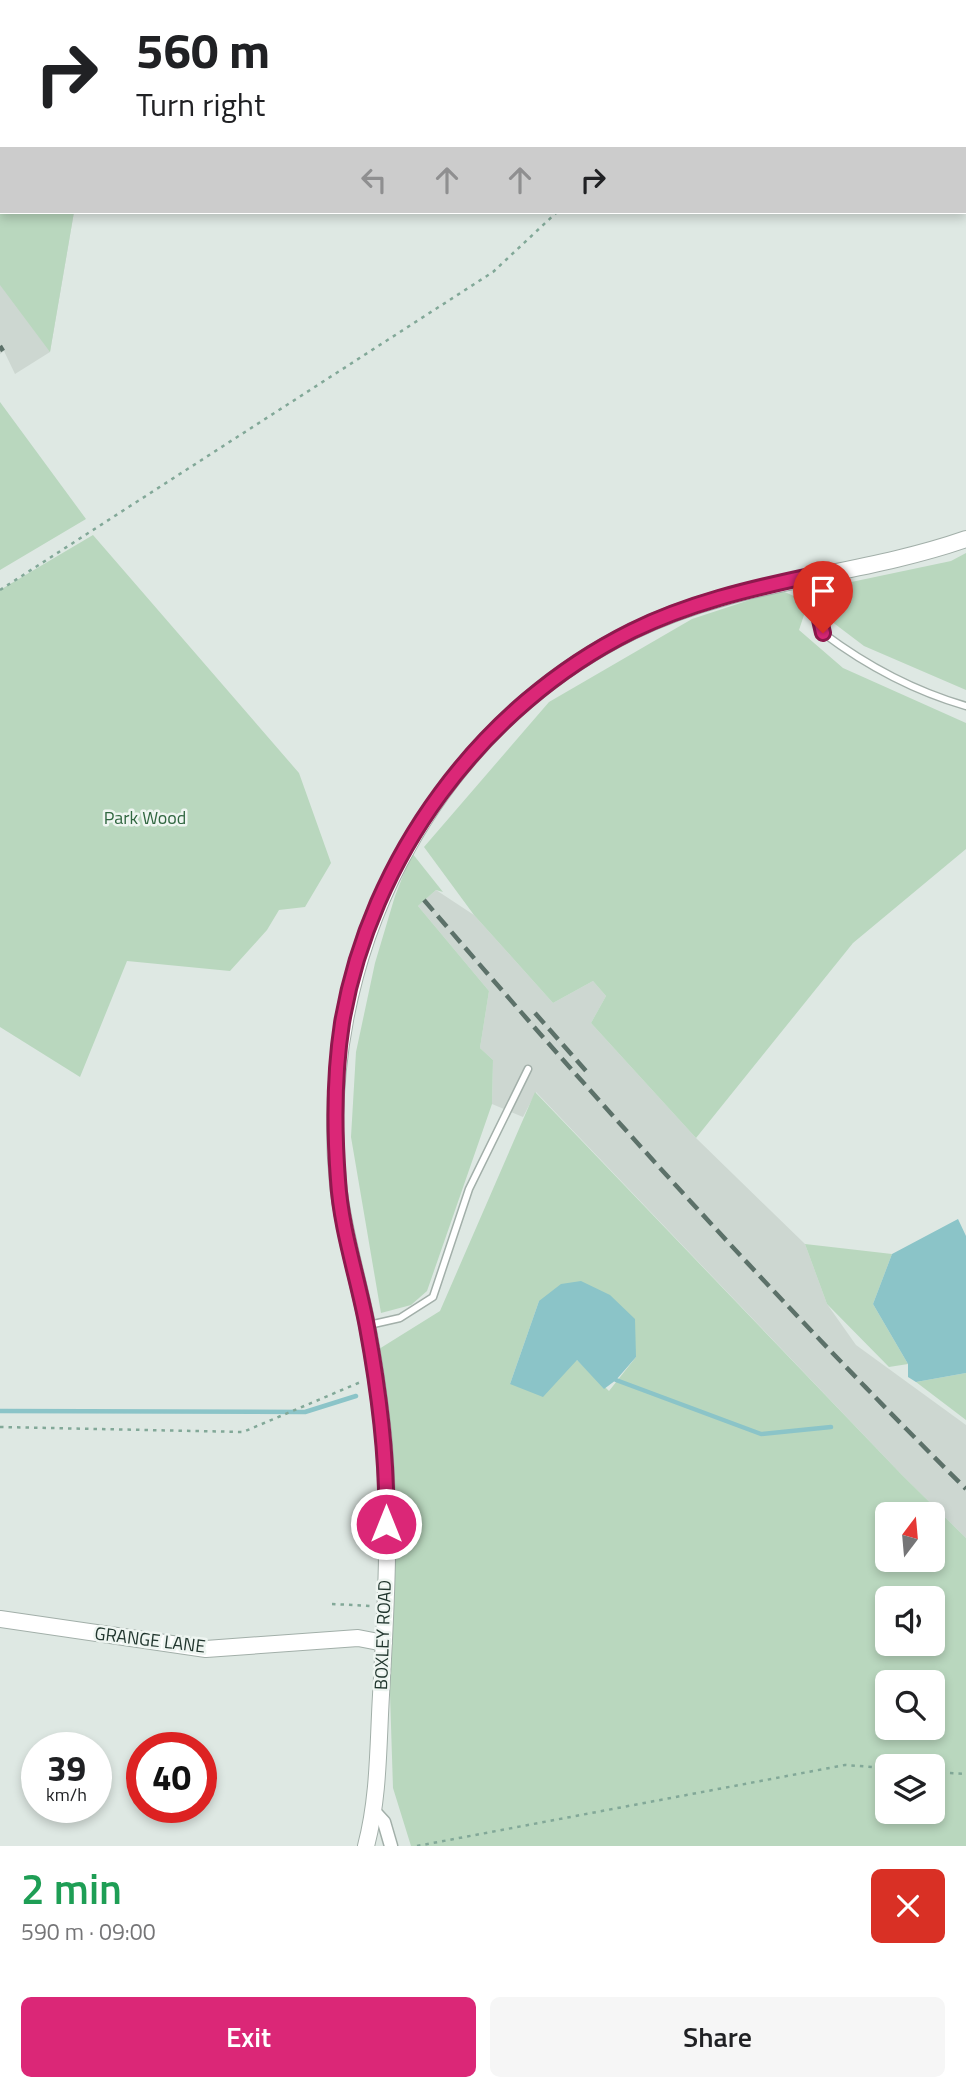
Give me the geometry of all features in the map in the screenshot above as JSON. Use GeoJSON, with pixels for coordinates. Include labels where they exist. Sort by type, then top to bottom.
{"type":"FeatureCollection","features":[{"type":"Feature","properties":{"kind":"street","name":"BOXLEY ROAD"},"geometry":{"type":"LineString","coordinates":[[366,1846],[373,1810],[384,1643],[387,1497],[375,1375],[338,1184],[335,1124],[338,1060],[349,996],[370,924],[418,825],[480,746],[505,721],[572,666],[631,632],[672,614],[760,587],[889,563],[966,539]]}},
{"type":"Feature","properties":{"kind":"street","name":"GRANGE LANE"},"geometry":{"type":"LineString","coordinates":[[0,1619],[206,1649],[358,1638],[384,1643]]}},
{"type":"Feature","properties":{"kind":"street"},"geometry":{"type":"LineString","coordinates":[[373,1810],[384,1822],[391,1846]]}},
{"type":"Feature","properties":{"kind":"lane"},"geometry":{"type":"LineString","coordinates":[[810,576],[823,633],[861,662],[935,697],[966,706]]}},
{"type":"Feature","properties":{"kind":"lane"},"geometry":{"type":"LineString","coordinates":[[367,1325],[400,1318],[433,1297],[468,1189],[528,1069]]}},
{"type":"Feature","properties":{"kind":"path"},"geometry":{"type":"LineString","coordinates":[[0,590],[493,272],[555,214]]}},
{"type":"Feature","properties":{"kind":"path"},"geometry":{"type":"LineString","coordinates":[[0,1427],[243,1432],[375,1375]]}},
{"type":"Feature","properties":{"kind":"path"},"geometry":{"type":"LineString","coordinates":[[332,1604],[384,1607]]}},
{"type":"Feature","properties":{"kind":"path"},"geometry":{"type":"LineString","coordinates":[[417,1846],[845,1765],[875,1767]]}},
{"type":"Feature","properties":{"kind":"path"},"geometry":{"type":"LineString","coordinates":[[945,1773],[966,1774]]}},
{"type":"Feature","properties":{"kind":"shaded area"},"geometry":{"type":"Polygon","coordinates":[[[0,214],[74,214],[50,352],[15,374],[4,351],[0,354],[0,214]]]}},
{"type":"Feature","properties":{"kind":"shaded area"},"geometry":{"type":"Polygon","coordinates":[[[436,890],[474,915],[553,1003],[593,981],[606,996],[591,1023],[696,1138],[805,1244],[827,1304],[856,1345],[966,1425],[966,1538],[945,1517],[945,1502],[929,1502],[902,1475],[536,1092],[523,1117],[492,1104],[493,1060],[480,1048],[489,991],[418,906],[436,890]]]}},
{"type":"Feature","properties":{"kind":"green space"},"geometry":{"type":"Polygon","coordinates":[[[0,214],[74,214],[50,352],[0,285],[0,214]]]}},
{"type":"Feature","properties":{"kind":"green space"},"geometry":{"type":"Polygon","coordinates":[[[0,402],[86,519],[0,570],[0,402]]]}},
{"type":"Feature","properties":{"kind":"green space","name":"Park Wood"},"geometry":{"type":"Polygon","coordinates":[[[93,535],[299,773],[331,863],[305,907],[279,910],[267,930],[230,971],[127,961],[80,1077],[0,1027],[0,590],[93,535]]]}},
{"type":"Feature","properties":{"kind":"green space"},"geometry":{"type":"Polygon","coordinates":[[[966,553],[966,690],[864,646],[831,621],[837,585],[951,561],[966,553]]]}},
{"type":"Feature","properties":{"kind":"green space"},"geometry":{"type":"Polygon","coordinates":[[[780,590],[801,599],[805,612],[799,630],[843,668],[966,723],[966,849],[853,943],[696,1138],[591,1023],[606,996],[593,981],[553,1003],[474,915],[424,847],[549,702],[692,619],[780,590]]]}},
{"type":"Feature","properties":{"kind":"green space"},"geometry":{"type":"Polygon","coordinates":[[[412,853],[443,892],[436,890],[418,906],[489,991],[480,1048],[493,1060],[492,1104],[427,1291],[411,1305],[381,1313],[351,1137],[356,1052],[375,963],[395,896],[412,853]]]}},
{"type":"Feature","properties":{"kind":"green space"},"geometry":{"type":"Polygon","coordinates":[[[535,1092],[929,1502],[875,1502],[875,1572],[945,1572],[945,1517],[966,1538],[966,1846],[411,1846],[393,1788],[379,1349],[440,1311],[535,1092]],[[539,1301],[510,1384],[577,1360],[609,1391],[636,1357],[539,1301]]]}},
{"type":"Feature","properties":{"kind":"green space"},"geometry":{"type":"Polygon","coordinates":[[[805,1244],[892,1254],[873,1304],[908,1364],[889,1367],[827,1304],[805,1244]]]}},
{"type":"Feature","properties":{"kind":"green space"},"geometry":{"type":"Polygon","coordinates":[[[966,1373],[966,1420],[916,1382],[966,1373]]]}},
{"type":"Feature","properties":{"kind":"water"},"geometry":{"type":"Polygon","coordinates":[[[958,1219],[966,1236],[966,1373],[916,1382],[908,1377],[908,1364],[873,1304],[892,1254],[958,1219]]]}},
{"type":"Feature","properties":{"kind":"water"},"geometry":{"type":"Polygon","coordinates":[[[581,1281],[610,1295],[635,1319],[636,1357],[616,1380],[604,1389],[577,1360],[543,1397],[510,1384],[539,1301],[561,1284],[581,1281]]]}},
{"type":"Feature","properties":{"kind":"waterway"},"geometry":{"type":"LineString","coordinates":[[616,1380],[761,1434],[831,1427]]}},
{"type":"Feature","properties":{"kind":"waterway"},"geometry":{"type":"LineString","coordinates":[[0,1411],[305,1412],[356,1396]]}},
{"type":"Feature","properties":{"kind":"railway"},"geometry":{"type":"LineString","coordinates":[[0,346],[3,351]]}},
{"type":"Feature","properties":{"kind":"railway"},"geometry":{"type":"LineString","coordinates":[[424,900],[757,1274],[966,1489]]}},
{"type":"Feature","properties":{"kind":"railway"},"geometry":{"type":"LineString","coordinates":[[535,1013],[586,1071]]}},
{"type":"Feature","properties":{"kind":"route"},"geometry":{"type":"LineString","coordinates":[[386,1524],[383,1433],[367,1325],[342,1210],[335,1124],[335,1091],[343,1022],[355,971],[382,894],[418,825],[457,772],[505,721],[572,666],[631,632],[701,603],[810,576],[823,633]]}}]}
